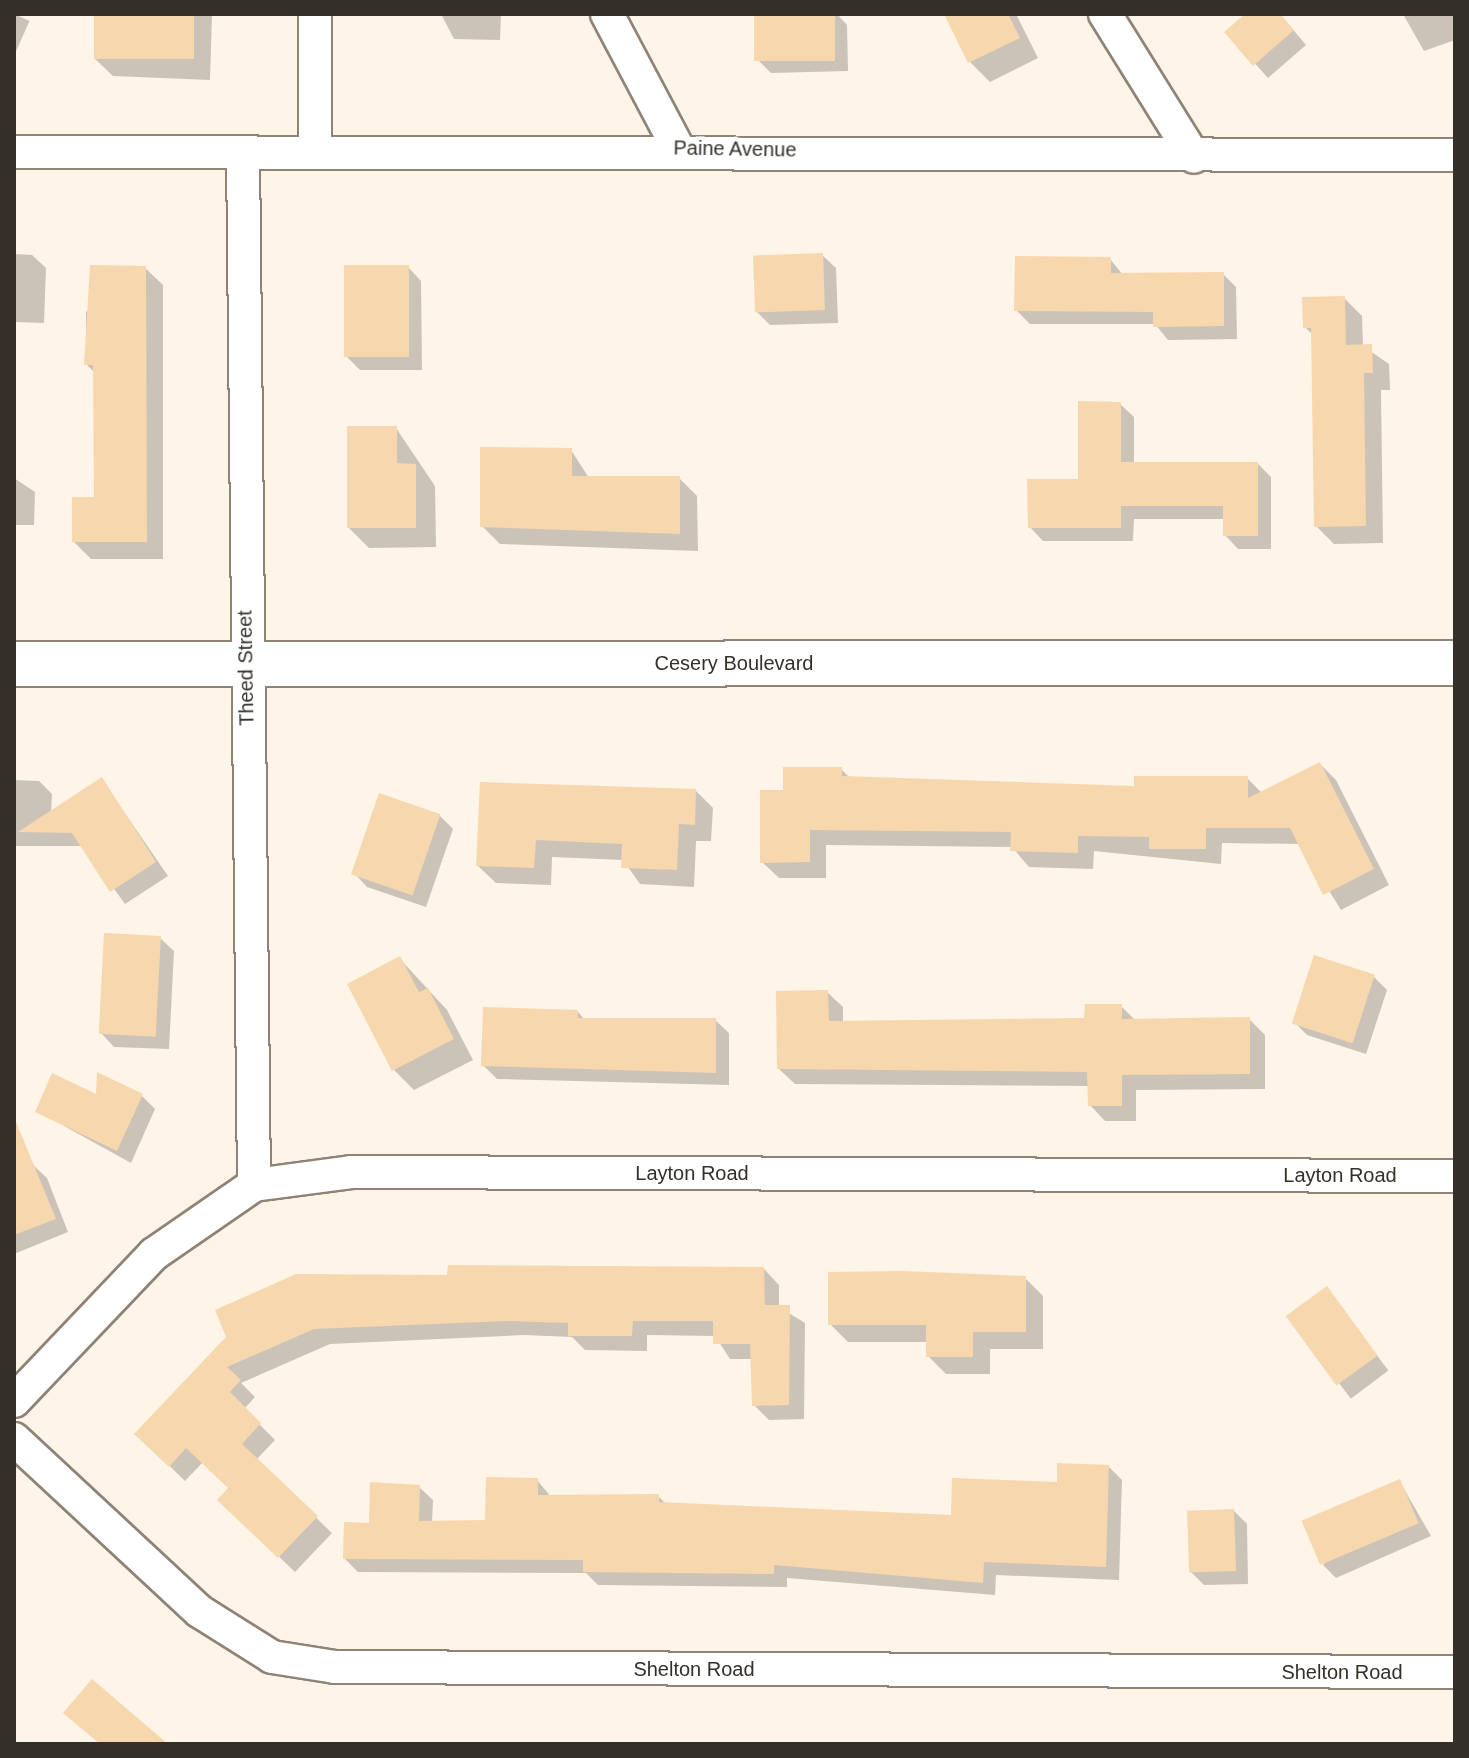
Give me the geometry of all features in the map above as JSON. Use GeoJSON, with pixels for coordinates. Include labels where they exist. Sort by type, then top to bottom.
{"type":"FeatureCollection","features":[{"type":"Feature","properties":{"kind":"main road","name":"Cesery Boulevard"},"geometry":{"type":"LineString","coordinates":[[14,664],[1455,663]]}},
{"type":"Feature","properties":{"kind":"street"},"geometry":{"type":"LineString","coordinates":[[315,14],[315,150]]}},
{"type":"Feature","properties":{"kind":"street"},"geometry":{"type":"LineString","coordinates":[[607,14],[678,148]]}},
{"type":"Feature","properties":{"kind":"street"},"geometry":{"type":"LineString","coordinates":[[1105,14],[1194,157]]}},
{"type":"Feature","properties":{"kind":"street","name":"Paine Avenue"},"geometry":{"type":"LineString","coordinates":[[14,152],[678,148],[1194,157],[1455,155]]}},
{"type":"Feature","properties":{"kind":"street","name":"Theed Street"},"geometry":{"type":"LineString","coordinates":[[243,152],[245,663],[254,1185]]}},
{"type":"Feature","properties":{"kind":"street","name":"Layton Road"},"geometry":{"type":"LineString","coordinates":[[14,1401],[154,1254],[254,1185],[351,1172],[1455,1176]]}},
{"type":"Feature","properties":{"kind":"street","name":"Shelton Road"},"geometry":{"type":"LineString","coordinates":[[14,1439],[199,1611],[288,1659],[335,1667],[1455,1672]]}},
{"type":"Feature","properties":{"kind":"building"},"geometry":{"type":"Polygon","coordinates":[[[94,14],[194,14],[194,59],[94,59],[94,14]]]}},
{"type":"Feature","properties":{"kind":"building"},"geometry":{"type":"Polygon","coordinates":[[[754,14],[835,14],[835,61],[754,61],[754,14]]]}},
{"type":"Feature","properties":{"kind":"building"},"geometry":{"type":"Polygon","coordinates":[[[944,14],[1008,14],[1020,38],[968,63],[944,14]]]}},
{"type":"Feature","properties":{"kind":"building"},"geometry":{"type":"Polygon","coordinates":[[[1245,14],[1280,14],[1294,30],[1253,66],[1224,32],[1245,14]]]}},
{"type":"Feature","properties":{"kind":"building"},"geometry":{"type":"Polygon","coordinates":[[[823,253],[825,310],[755,312],[753,255],[823,253]]]}},
{"type":"Feature","properties":{"kind":"building"},"geometry":{"type":"Polygon","coordinates":[[[1015,256],[1111,257],[1111,273],[1224,272],[1224,326],[1153,327],[1153,312],[1014,311],[1015,256]]]}},
{"type":"Feature","properties":{"kind":"building"},"geometry":{"type":"Polygon","coordinates":[[[90,265],[146,266],[147,542],[72,542],[72,497],[94,497],[93,365],[84,365],[90,265]]]}},
{"type":"Feature","properties":{"kind":"building"},"geometry":{"type":"Polygon","coordinates":[[[344,265],[409,265],[409,357],[344,357],[344,265]]]}},
{"type":"Feature","properties":{"kind":"building"},"geometry":{"type":"Polygon","coordinates":[[[1345,296],[1346,345],[1372,344],[1373,373],[1364,373],[1366,526],[1314,527],[1311,328],[1303,328],[1302,297],[1345,296]]]}},
{"type":"Feature","properties":{"kind":"building"},"geometry":{"type":"Polygon","coordinates":[[[1078,401],[1121,402],[1121,462],[1258,462],[1258,536],[1223,536],[1223,506],[1121,506],[1121,528],[1028,528],[1027,479],[1078,479],[1078,401]]]}},
{"type":"Feature","properties":{"kind":"building"},"geometry":{"type":"Polygon","coordinates":[[[347,426],[397,426],[397,463],[416,464],[416,528],[347,528],[347,426]]]}},
{"type":"Feature","properties":{"kind":"building"},"geometry":{"type":"Polygon","coordinates":[[[480,447],[572,448],[572,476],[680,476],[680,534],[480,527],[480,447]]]}},
{"type":"Feature","properties":{"kind":"building"},"geometry":{"type":"Polygon","coordinates":[[[1320,762],[1374,869],[1323,895],[1290,828],[1206,828],[1206,849],[1149,849],[1149,837],[1078,836],[1078,853],[1010,851],[1011,832],[810,830],[810,862],[760,863],[760,790],[783,790],[783,767],[842,767],[842,776],[1134,786],[1134,776],[1248,776],[1248,798],[1320,762]]]}},
{"type":"Feature","properties":{"kind":"building"},"geometry":{"type":"Polygon","coordinates":[[[102,777],[156,862],[110,892],[72,833],[18,832],[102,777]]]}},
{"type":"Feature","properties":{"kind":"building"},"geometry":{"type":"Polygon","coordinates":[[[480,782],[696,789],[695,825],[679,824],[677,870],[621,868],[622,844],[536,840],[534,868],[476,866],[480,782]]]}},
{"type":"Feature","properties":{"kind":"building"},"geometry":{"type":"Polygon","coordinates":[[[379,793],[440,814],[412,895],[351,874],[379,793]]]}},
{"type":"Feature","properties":{"kind":"building"},"geometry":{"type":"Polygon","coordinates":[[[104,933],[161,936],[156,1037],[99,1034],[104,933]]]}},
{"type":"Feature","properties":{"kind":"building"},"geometry":{"type":"Polygon","coordinates":[[[1314,955],[1375,975],[1353,1043],[1292,1023],[1314,955]]]}},
{"type":"Feature","properties":{"kind":"building"},"geometry":{"type":"Polygon","coordinates":[[[400,956],[419,992],[428,988],[454,1039],[392,1071],[347,984],[400,956]]]}},
{"type":"Feature","properties":{"kind":"building"},"geometry":{"type":"Polygon","coordinates":[[[828,990],[829,1021],[1084,1018],[1085,1004],[1122,1004],[1122,1019],[1250,1017],[1250,1074],[1122,1075],[1122,1106],[1088,1106],[1087,1072],[777,1069],[776,991],[828,990]]]}},
{"type":"Feature","properties":{"kind":"building"},"geometry":{"type":"Polygon","coordinates":[[[483,1007],[578,1010],[578,1018],[716,1018],[716,1073],[481,1066],[483,1007]]]}},
{"type":"Feature","properties":{"kind":"building"},"geometry":{"type":"Polygon","coordinates":[[[97,1072],[143,1094],[117,1151],[35,1112],[52,1073],[96,1094],[97,1072]]]}},
{"type":"Feature","properties":{"kind":"building"},"geometry":{"type":"Polygon","coordinates":[[[14,1117],[56,1219],[14,1235],[14,1117]]]}},
{"type":"Feature","properties":{"kind":"building"},"geometry":{"type":"Polygon","coordinates":[[[448,1265],[764,1267],[765,1305],[790,1305],[789,1405],[752,1406],[750,1344],[713,1344],[713,1321],[633,1321],[632,1336],[568,1336],[568,1323],[507,1321],[314,1329],[227,1367],[241,1380],[230,1392],[261,1423],[242,1444],[318,1516],[278,1558],[217,1500],[228,1488],[186,1448],[169,1467],[134,1434],[226,1337],[215,1310],[296,1274],[447,1275],[448,1265]]]}},
{"type":"Feature","properties":{"kind":"building"},"geometry":{"type":"Polygon","coordinates":[[[903,1271],[1026,1276],[1026,1332],[973,1332],[973,1357],[926,1357],[926,1325],[828,1325],[828,1272],[903,1271]]]}},
{"type":"Feature","properties":{"kind":"building"},"geometry":{"type":"Polygon","coordinates":[[[1327,1286],[1378,1356],[1336,1386],[1286,1316],[1327,1286]]]}},
{"type":"Feature","properties":{"kind":"building"},"geometry":{"type":"Polygon","coordinates":[[[1057,1463],[1109,1465],[1106,1567],[984,1562],[983,1583],[774,1565],[774,1574],[583,1572],[583,1560],[343,1559],[344,1522],[369,1523],[370,1482],[420,1485],[419,1521],[485,1520],[486,1477],[538,1478],[538,1495],[659,1494],[659,1502],[951,1515],[952,1478],[1057,1482],[1057,1463]]]}},
{"type":"Feature","properties":{"kind":"building"},"geometry":{"type":"Polygon","coordinates":[[[1400,1479],[1419,1523],[1320,1565],[1302,1521],[1400,1479]]]}},
{"type":"Feature","properties":{"kind":"building"},"geometry":{"type":"Polygon","coordinates":[[[1234,1509],[1236,1571],[1189,1573],[1187,1511],[1234,1509]]]}},
{"type":"Feature","properties":{"kind":"building"},"geometry":{"type":"Polygon","coordinates":[[[92,1679],[168,1744],[100,1744],[63,1713],[92,1679]]]}}]}
